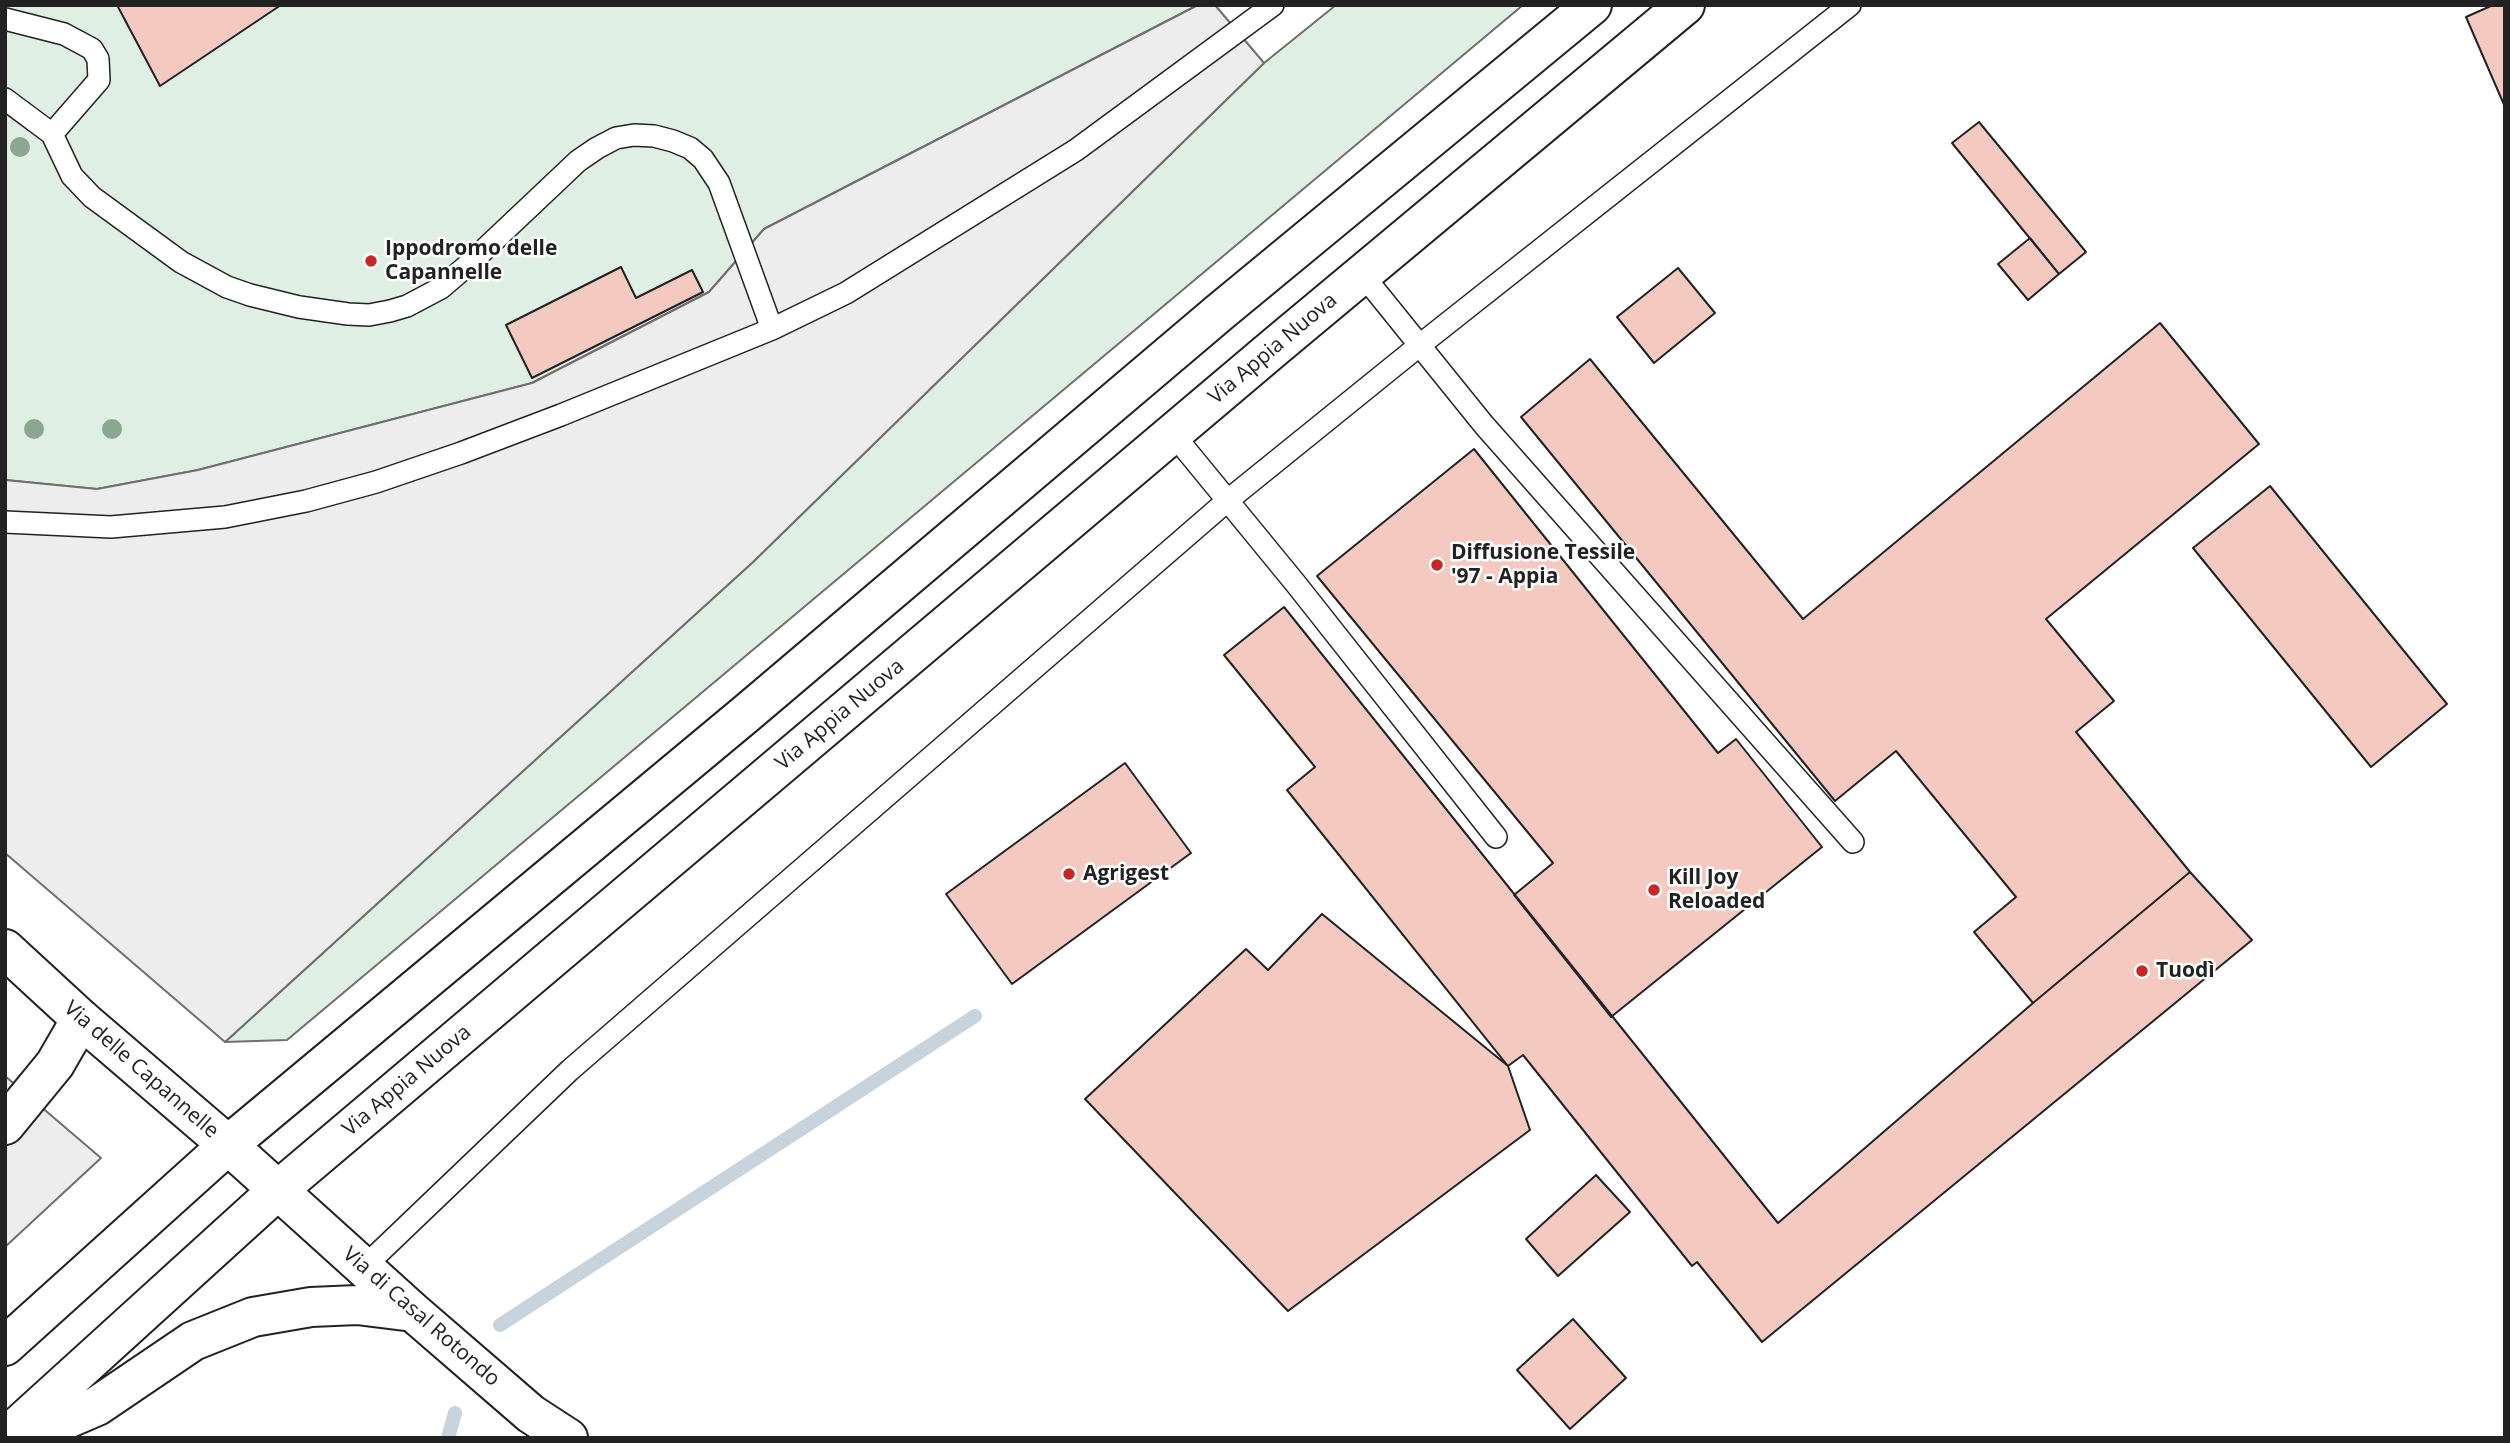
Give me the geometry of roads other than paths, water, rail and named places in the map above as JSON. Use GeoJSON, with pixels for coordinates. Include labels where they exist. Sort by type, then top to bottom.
{"type":"FeatureCollection","features":[{"type":"Feature","properties":{"kind":"main road"},"geometry":{"type":"LineString","coordinates":[[5,1346],[228,1145],[715,739],[1199,330],[1591,5]]}},
{"type":"Feature","properties":{"kind":"main road","name":"Via Appia Nuova"},"geometry":{"type":"LineString","coordinates":[[5,1438],[278,1190],[1172,434],[1685,5]]}},
{"type":"Feature","properties":{"kind":"main road","name":"Via delle Capannelle"},"geometry":{"type":"LineString","coordinates":[[5,949],[278,1190]]}},
{"type":"Feature","properties":{"kind":"main road"},"geometry":{"type":"LineString","coordinates":[[5,1125],[55,1064],[81,1018]]}},
{"type":"Feature","properties":{"kind":"main road","name":"Via di Casal Rotondo"},"geometry":{"type":"LineString","coordinates":[[278,1190],[531,1414],[568,1438]]}},
{"type":"Feature","properties":{"kind":"main road"},"geometry":{"type":"LineString","coordinates":[[23,1438],[97,1406],[193,1341],[253,1317],[311,1307],[357,1305],[413,1312]]}},
{"type":"Feature","properties":{"kind":"lane"},"geometry":{"type":"LineString","coordinates":[[5,522],[111,527],[225,517],[306,501],[376,482],[561,415],[772,328],[846,293],[1031,180],[1117,121],[1273,5]]}},
{"type":"Feature","properties":{"kind":"lane"},"geometry":{"type":"LineString","coordinates":[[364,1267],[570,1070],[1227,501],[1850,5]]}},
{"type":"Feature","properties":{"kind":"lane"},"geometry":{"type":"LineString","coordinates":[[5,19],[64,34],[92,49],[99,60],[99,80],[52,134]]}},
{"type":"Feature","properties":{"kind":"lane"},"geometry":{"type":"LineString","coordinates":[[5,99],[52,134],[72,176],[92,197],[156,245],[204,275],[227,287],[272,301],[323,312],[369,315],[407,306],[441,288],[578,161],[597,148],[616,138],[654,136],[690,148],[703,159],[719,183],[772,328]]}},
{"type":"Feature","properties":{"kind":"lane"},"geometry":{"type":"LineString","coordinates":[[1362,274],[1484,425],[1853,842]]}},
{"type":"Feature","properties":{"kind":"lane"},"geometry":{"type":"LineString","coordinates":[[1172,434],[1496,836]]}},
{"type":"Feature","properties":{"kind":"waterway"},"geometry":{"type":"LineString","coordinates":[[500,1325],[975,1016]]}},
{"type":"Feature","properties":{"kind":"waterway"},"geometry":{"type":"LineString","coordinates":[[448,1438],[455,1413]]}},
{"type":"Feature","properties":{"kind":"place","name":"Ippodromo delle Capannelle"},"geometry":{"type":"Point","coordinates":[371,261]}},
{"type":"Feature","properties":{"kind":"place","name":"Diffusione Tessile '97 - Appia"},"geometry":{"type":"Point","coordinates":[1437,565]}},
{"type":"Feature","properties":{"kind":"place","name":"Agrigest"},"geometry":{"type":"Point","coordinates":[1069,874]}},
{"type":"Feature","properties":{"kind":"place","name":"Kill Joy Reloaded"},"geometry":{"type":"Point","coordinates":[1654,890]}},
{"type":"Feature","properties":{"kind":"place","name":"Tuodì"},"geometry":{"type":"Point","coordinates":[2142,971]}}]}
